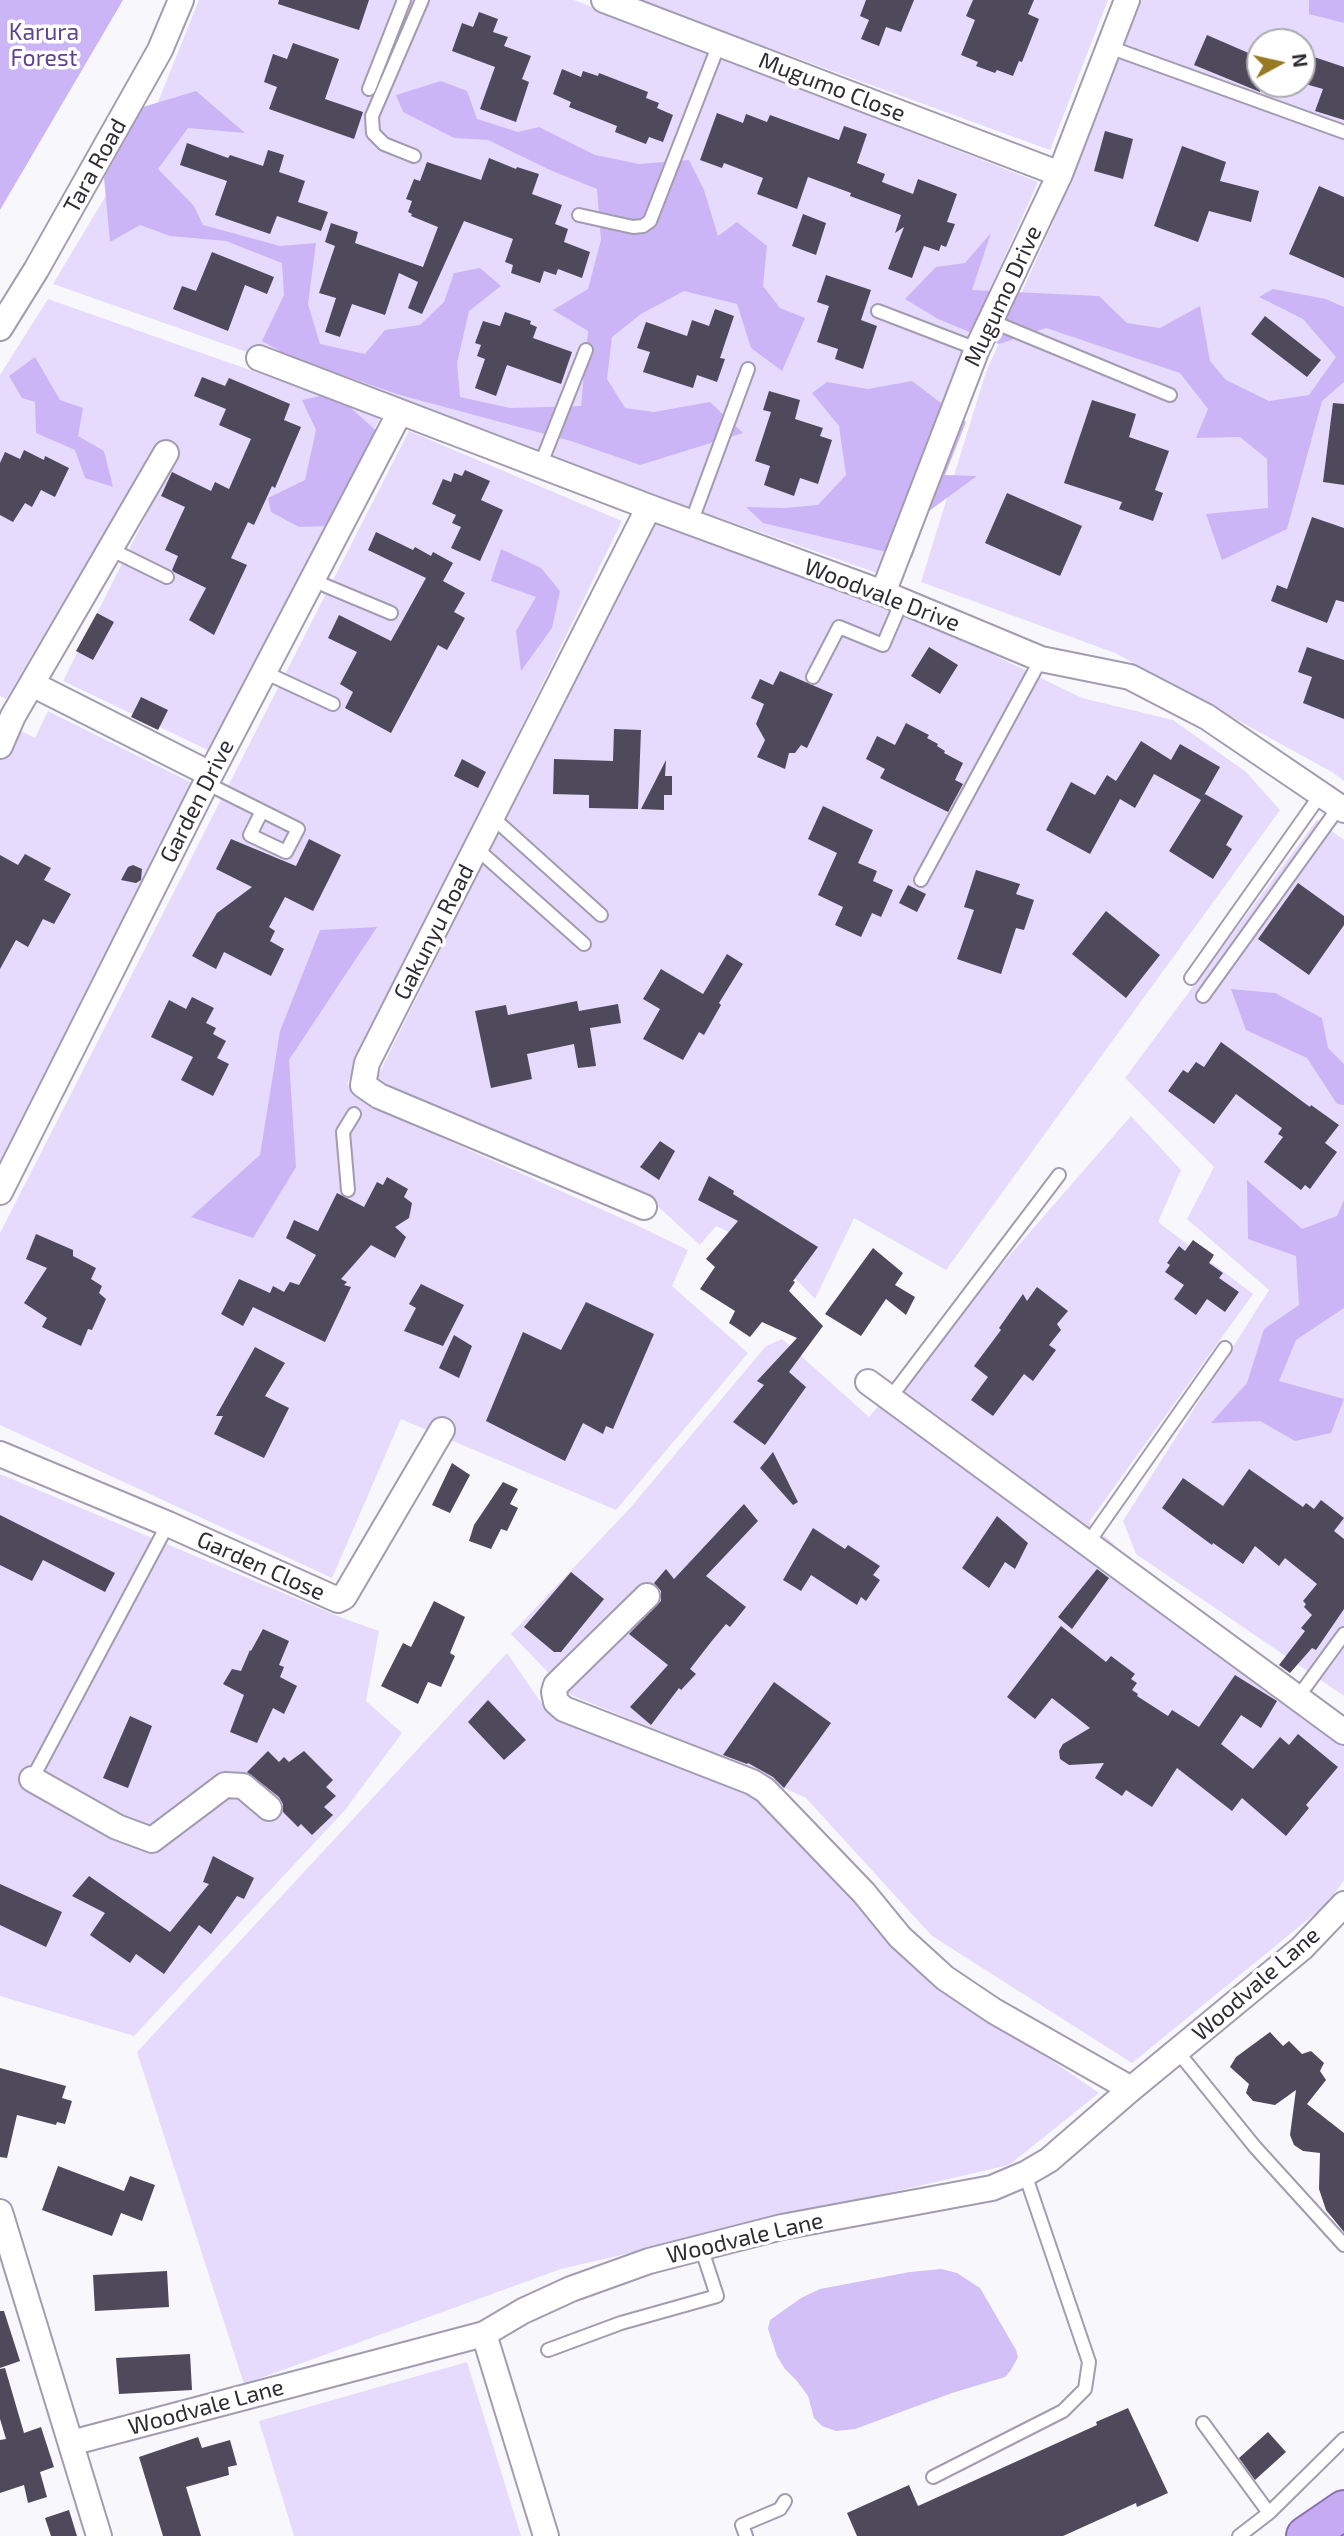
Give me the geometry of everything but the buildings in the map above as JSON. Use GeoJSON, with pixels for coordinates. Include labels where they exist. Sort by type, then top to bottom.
{"type":"FeatureCollection","features":[{"type":"Feature","properties":{"kind":"highway"},"geometry":{"type":"LineString","coordinates":[[1306,2536],[1344,2510]]}},
{"type":"Feature","properties":{"kind":"street","name":"Tara Road"},"geometry":{"type":"LineString","coordinates":[[0,328],[36,270],[160,50],[181,0]]}},
{"type":"Feature","properties":{"kind":"street","name":"Mugumo Close"},"geometry":{"type":"LineString","coordinates":[[604,0],[1060,174]]}},
{"type":"Feature","properties":{"kind":"street","name":"Mugumo Drive"},"geometry":{"type":"LineString","coordinates":[[892,597],[977,349],[1060,174],[1127,0]]}},
{"type":"Feature","properties":{"kind":"street","name":"Woodvale Drive"},"geometry":{"type":"LineString","coordinates":[[259,358],[892,597],[1041,659],[1130,677],[1207,717],[1335,804]]}},
{"type":"Feature","properties":{"kind":"street","name":"Garden Drive"},"geometry":{"type":"LineString","coordinates":[[0,1192],[208,779],[400,412]]}},
{"type":"Feature","properties":{"kind":"street"},"geometry":{"type":"LineString","coordinates":[[0,746],[7,713],[32,684],[166,453]]}},
{"type":"Feature","properties":{"kind":"street","name":"Gakunyu Road"},"geometry":{"type":"LineString","coordinates":[[644,1207],[379,1096],[364,1094],[363,1085],[367,1063],[649,507]]}},
{"type":"Feature","properties":{"kind":"street"},"geometry":{"type":"LineString","coordinates":[[32,684],[208,779]]}},
{"type":"Feature","properties":{"kind":"street"},"geometry":{"type":"LineString","coordinates":[[868,1382],[1344,1732]]}},
{"type":"Feature","properties":{"kind":"street","name":"Garden Close"},"geometry":{"type":"LineString","coordinates":[[0,1454],[168,1524],[335,1599],[341,1599],[442,1430]]}},
{"type":"Feature","properties":{"kind":"street"},"geometry":{"type":"LineString","coordinates":[[647,1596],[556,1685],[556,1702],[564,1710],[752,1782],[765,1790],[864,1893],[900,1937],[945,1978],[994,2011],[1131,2089]]}},
{"type":"Feature","properties":{"kind":"street"},"geometry":{"type":"LineString","coordinates":[[30,1782],[117,1827],[152,1840],[225,1785],[243,1786],[269,1808]]}},
{"type":"Feature","properties":{"kind":"street","name":"Woodvale Lane"},"geometry":{"type":"LineString","coordinates":[[71,2443],[484,2334],[523,2311],[571,2289],[649,2261],[782,2227],[992,2188],[1049,2160],[1302,1948],[1344,1904]]}},
{"type":"Feature","properties":{"kind":"street"},"geometry":{"type":"LineString","coordinates":[[0,2213],[99,2536]]}},
{"type":"Feature","properties":{"kind":"street"},"geometry":{"type":"LineString","coordinates":[[484,2334],[546,2536]]}},
{"type":"Feature","properties":{"kind":"lane"},"geometry":{"type":"LineString","coordinates":[[369,89],[404,0]]}},
{"type":"Feature","properties":{"kind":"lane"},"geometry":{"type":"LineString","coordinates":[[414,156],[384,144],[373,134],[372,116],[422,0]]}},
{"type":"Feature","properties":{"kind":"lane"},"geometry":{"type":"LineString","coordinates":[[579,215],[633,227],[643,226],[650,221],[719,44]]}},
{"type":"Feature","properties":{"kind":"lane"},"geometry":{"type":"LineString","coordinates":[[1109,47],[1344,132]]}},
{"type":"Feature","properties":{"kind":"lane"},"geometry":{"type":"LineString","coordinates":[[878,311],[977,349]]}},
{"type":"Feature","properties":{"kind":"lane"},"geometry":{"type":"LineString","coordinates":[[991,321],[1170,395]]}},
{"type":"Feature","properties":{"kind":"lane"},"geometry":{"type":"LineString","coordinates":[[540,466],[586,350]]}},
{"type":"Feature","properties":{"kind":"lane"},"geometry":{"type":"LineString","coordinates":[[691,523],[748,369]]}},
{"type":"Feature","properties":{"kind":"lane"},"geometry":{"type":"LineString","coordinates":[[110,549],[167,577]]}},
{"type":"Feature","properties":{"kind":"lane"},"geometry":{"type":"LineString","coordinates":[[312,580],[391,613]]}},
{"type":"Feature","properties":{"kind":"lane"},"geometry":{"type":"LineString","coordinates":[[813,677],[839,627],[883,645],[892,597]]}},
{"type":"Feature","properties":{"kind":"lane"},"geometry":{"type":"LineString","coordinates":[[921,880],[1041,659]]}},
{"type":"Feature","properties":{"kind":"lane"},"geometry":{"type":"LineString","coordinates":[[264,672],[332,704]]}},
{"type":"Feature","properties":{"kind":"lane"},"geometry":{"type":"LineString","coordinates":[[208,779],[261,811]]}},
{"type":"Feature","properties":{"kind":"lane"},"geometry":{"type":"LineString","coordinates":[[1191,978],[1335,804]]}},
{"type":"Feature","properties":{"kind":"lane"},"geometry":{"type":"LineString","coordinates":[[1203,996],[1335,804]]}},
{"type":"Feature","properties":{"kind":"lane"},"geometry":{"type":"LineString","coordinates":[[491,816],[601,915]]}},
{"type":"Feature","properties":{"kind":"lane"},"geometry":{"type":"LineString","coordinates":[[476,848],[584,944]]}},
{"type":"Feature","properties":{"kind":"lane"},"geometry":{"type":"LineString","coordinates":[[348,1190],[343,1132],[354,1114]]}},
{"type":"Feature","properties":{"kind":"lane"},"geometry":{"type":"LineString","coordinates":[[890,1398],[1059,1175]]}},
{"type":"Feature","properties":{"kind":"lane"},"geometry":{"type":"LineString","coordinates":[[1088,1544],[1225,1348]]}},
{"type":"Feature","properties":{"kind":"lane"},"geometry":{"type":"LineString","coordinates":[[30,1782],[168,1524]]}},
{"type":"Feature","properties":{"kind":"lane"},"geometry":{"type":"LineString","coordinates":[[1298,1698],[1344,1634]]}},
{"type":"Feature","properties":{"kind":"lane"},"geometry":{"type":"LineString","coordinates":[[1178,2052],[1255,2147],[1344,2245]]}},
{"type":"Feature","properties":{"kind":"lane"},"geometry":{"type":"LineString","coordinates":[[933,2476],[1063,2411],[1085,2389],[1090,2362],[1025,2174]]}},
{"type":"Feature","properties":{"kind":"lane"},"geometry":{"type":"LineString","coordinates":[[548,2350],[621,2323],[717,2296],[701,2247]]}},
{"type":"Feature","properties":{"kind":"lane"},"geometry":{"type":"LineString","coordinates":[[1203,2423],[1269,2512]]}},
{"type":"Feature","properties":{"kind":"lane"},"geometry":{"type":"LineString","coordinates":[[1247,2534],[1344,2439]]}},
{"type":"Feature","properties":{"kind":"lane"},"geometry":{"type":"LineString","coordinates":[[746,2536],[743,2525],[780,2509],[785,2501]]}},
{"type":"Feature","properties":{"kind":"shaded area"},"geometry":{"type":"Polygon","coordinates":[[[199,0],[574,0],[1038,182],[973,327],[877,573],[53,284],[150,122],[199,0]]]}},
{"type":"Feature","properties":{"kind":"shaded area"},"geometry":{"type":"Polygon","coordinates":[[[637,0],[1108,0],[1050,150],[637,0]]]}},
{"type":"Feature","properties":{"kind":"shaded area"},"geometry":{"type":"Polygon","coordinates":[[[1137,0],[1344,0],[1344,781],[1115,653],[921,582],[986,372],[1054,220],[1137,0]]]}},
{"type":"Feature","properties":{"kind":"shaded area"},"geometry":{"type":"Polygon","coordinates":[[[48,299],[381,416],[210,751],[63,681],[178,452],[158,442],[6,699],[0,696],[0,375],[48,299]]]}},
{"type":"Feature","properties":{"kind":"shaded area"},"geometry":{"type":"Polygon","coordinates":[[[409,431],[622,521],[347,1084],[391,1115],[688,1250],[672,1286],[748,1353],[616,1510],[401,1419],[332,1578],[0,1425],[0,1233],[409,431]]]}},
{"type":"Feature","properties":{"kind":"shaded area"},"geometry":{"type":"Polygon","coordinates":[[[651,520],[947,632],[1082,698],[1173,720],[1246,772],[1280,810],[946,1270],[854,1218],[815,1299],[768,1250],[716,1226],[700,1245],[654,1203],[376,1080],[651,520]]]}},
{"type":"Feature","properties":{"kind":"shaded area"},"geometry":{"type":"Polygon","coordinates":[[[48,711],[192,783],[0,1162],[0,720],[35,738],[48,711]]]}},
{"type":"Feature","properties":{"kind":"shaded area"},"geometry":{"type":"Polygon","coordinates":[[[1317,820],[1344,840],[1344,1696],[1136,1554],[1123,1521],[1269,1290],[1187,1219],[1214,1167],[1125,1078],[1317,820]]]}},
{"type":"Feature","properties":{"kind":"shaded area"},"geometry":{"type":"Polygon","coordinates":[[[1131,1116],[1181,1170],[1158,1222],[1253,1294],[1089,1522],[1152,1579],[1344,1715],[1344,1880],[1328,1903],[1132,2063],[932,1936],[806,1798],[689,1744],[569,1694],[511,1634],[631,1507],[766,1346],[782,1339],[869,1417],[1131,1116]]]}},
{"type":"Feature","properties":{"kind":"shaded area"},"geometry":{"type":"Polygon","coordinates":[[[0,1474],[379,1631],[366,1701],[402,1733],[345,1810],[134,2036],[0,1996],[0,1474]]]}},
{"type":"Feature","properties":{"kind":"shaded area"},"geometry":{"type":"Polygon","coordinates":[[[507,1653],[546,1710],[756,1799],[913,1965],[1099,2093],[1009,2165],[561,2269],[244,2384],[137,2052],[507,1653]]]}},
{"type":"Feature","properties":{"kind":"shaded area"},"geometry":{"type":"Polygon","coordinates":[[[941,2269],[957,2273],[980,2288],[1016,2350],[1018,2357],[1011,2370],[1005,2377],[952,2393],[855,2429],[836,2431],[822,2426],[814,2418],[808,2396],[777,2356],[768,2329],[770,2320],[801,2298],[820,2289],[941,2269]]]}},
{"type":"Feature","properties":{"kind":"shaded area"},"geometry":{"type":"Polygon","coordinates":[[[467,2362],[521,2536],[294,2536],[259,2421],[467,2362]]]}},
{"type":"Feature","properties":{"kind":"green space","name":"Karura Forest"},"geometry":{"type":"Polygon","coordinates":[[[0,0],[123,0],[0,210],[0,0]]]}},
{"type":"Feature","properties":{"kind":"green space"},"geometry":{"type":"Polygon","coordinates":[[[1309,0],[1344,0],[1344,23],[1309,14],[1309,0]]]}},
{"type":"Feature","properties":{"kind":"green space"},"geometry":{"type":"Polygon","coordinates":[[[441,81],[467,91],[477,119],[518,132],[539,127],[595,155],[639,164],[689,160],[704,190],[718,236],[737,222],[767,246],[763,286],[780,308],[805,318],[782,371],[751,348],[737,304],[684,291],[641,314],[612,337],[607,379],[625,408],[654,412],[710,402],[743,433],[640,465],[571,441],[400,395],[293,358],[262,341],[284,295],[282,263],[226,241],[170,236],[140,225],[110,242],[104,178],[143,107],[196,91],[245,133],[188,128],[158,169],[194,206],[203,225],[280,246],[316,243],[308,304],[320,344],[365,354],[385,330],[420,325],[444,302],[454,273],[480,268],[501,286],[469,311],[457,363],[460,397],[510,408],[581,406],[588,331],[553,310],[588,289],[601,240],[597,189],[488,140],[454,138],[403,112],[396,95],[441,81]]]}},
{"type":"Feature","properties":{"kind":"green space"},"geometry":{"type":"Polygon","coordinates":[[[991,233],[972,290],[1099,296],[1127,323],[1160,328],[1200,306],[1210,361],[1226,380],[1269,401],[1309,395],[1336,357],[1303,319],[1259,297],[1273,289],[1326,299],[1344,307],[1344,382],[1322,401],[1287,529],[1222,560],[1206,514],[1268,508],[1267,459],[1240,437],[1196,438],[1208,409],[1180,373],[1046,328],[999,344],[938,319],[905,299],[936,267],[965,263],[991,233]]]}},
{"type":"Feature","properties":{"kind":"green space"},"geometry":{"type":"Polygon","coordinates":[[[35,357],[60,400],[83,408],[78,436],[104,451],[113,487],[85,478],[75,450],[36,433],[35,402],[22,398],[9,376],[35,357]]]}},
{"type":"Feature","properties":{"kind":"green space"},"geometry":{"type":"Polygon","coordinates":[[[912,381],[966,422],[945,475],[977,476],[929,511],[912,558],[763,523],[746,507],[818,505],[846,475],[839,426],[812,393],[827,382],[868,389],[912,381]]]}},
{"type":"Feature","properties":{"kind":"green space"},"geometry":{"type":"Polygon","coordinates":[[[334,393],[381,435],[331,526],[299,527],[271,512],[268,498],[305,480],[316,430],[302,400],[334,393]]]}},
{"type":"Feature","properties":{"kind":"green space"},"geometry":{"type":"Polygon","coordinates":[[[501,549],[541,568],[560,591],[552,628],[521,671],[516,631],[536,597],[491,581],[501,549]]]}},
{"type":"Feature","properties":{"kind":"green space"},"geometry":{"type":"Polygon","coordinates":[[[377,927],[289,1060],[296,1167],[253,1238],[191,1217],[260,1155],[280,1031],[320,930],[377,927]]]}},
{"type":"Feature","properties":{"kind":"green space"},"geometry":{"type":"Polygon","coordinates":[[[1231,989],[1275,993],[1322,1018],[1328,1048],[1344,1064],[1344,1105],[1337,1104],[1307,1058],[1246,1030],[1231,989]]]}},
{"type":"Feature","properties":{"kind":"green space"},"geometry":{"type":"Polygon","coordinates":[[[1247,1180],[1302,1229],[1337,1216],[1344,1200],[1344,1308],[1296,1340],[1279,1381],[1344,1399],[1331,1433],[1295,1441],[1260,1421],[1211,1423],[1247,1383],[1264,1329],[1299,1305],[1296,1256],[1248,1239],[1247,1180]]]}}]}
